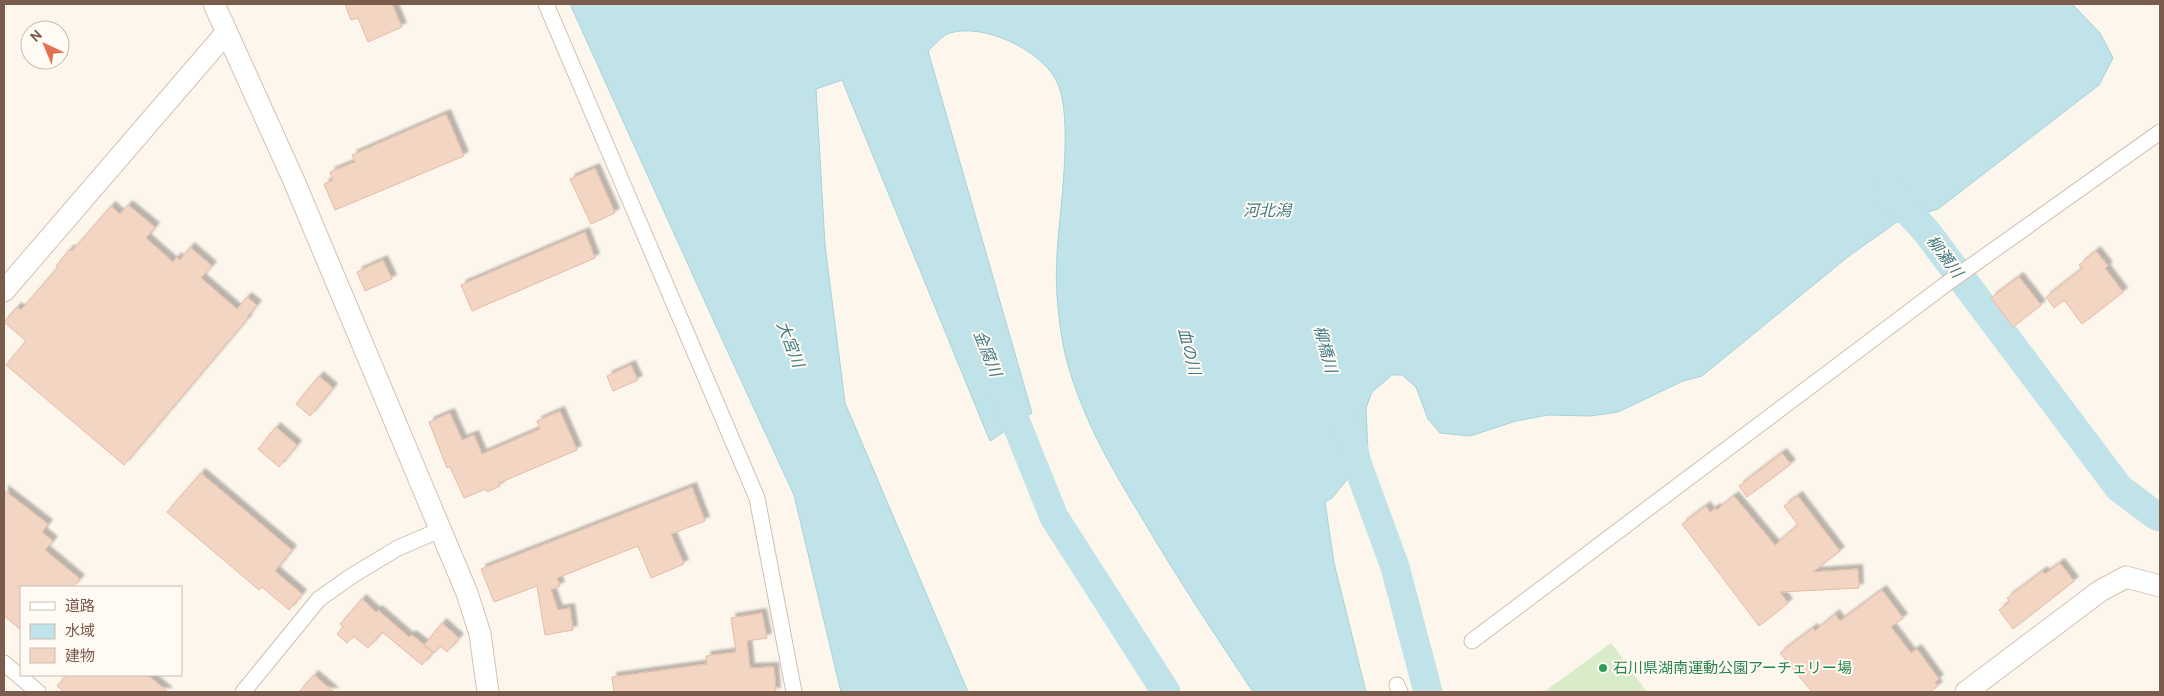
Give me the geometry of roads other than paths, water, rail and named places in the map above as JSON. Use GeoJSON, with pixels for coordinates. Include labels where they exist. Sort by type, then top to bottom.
{"type":"FeatureCollection","features":[{"type":"Feature","properties":{"kind":"street"},"geometry":{"type":"LineString","coordinates":[[214,4],[294,182],[467,593],[480,634],[488,692]]}},
{"type":"Feature","properties":{"kind":"street"},"geometry":{"type":"LineString","coordinates":[[546,4],[757,498],[794,692]]}},
{"type":"Feature","properties":{"kind":"street"},"geometry":{"type":"LineString","coordinates":[[4,291],[226,33]]}},
{"type":"Feature","properties":{"kind":"street"},"geometry":{"type":"LineString","coordinates":[[1472,641],[1946,284],[2160,132]]}},
{"type":"Feature","properties":{"kind":"street"},"geometry":{"type":"LineString","coordinates":[[243,692],[319,598],[398,548],[440,530]]}},
{"type":"Feature","properties":{"kind":"street"},"geometry":{"type":"LineString","coordinates":[[1966,692],[2100,590],[2126,577],[2160,586]]}},
{"type":"Feature","properties":{"kind":"street"},"geometry":{"type":"LineString","coordinates":[[6,668],[38,692]]}},
{"type":"Feature","properties":{"kind":"water","name":"河北潟"},"geometry":{"type":"Polygon","coordinates":[[[570,4],[2072,4],[2100,33],[2113,58],[2099,85],[1938,209],[1897,222],[1849,256],[1702,376],[1683,381],[1618,412],[1590,416],[1548,415],[1516,421],[1470,436],[1440,433],[1428,419],[1416,387],[1402,375],[1392,375],[1372,392],[1366,408],[1368,454],[1332,498],[1325,502],[1334,563],[1366,692],[1253,692],[1171,566],[1120,482],[1097,439],[1070,372],[1060,326],[1056,267],[1064,165],[1064,116],[1062,96],[1056,80],[1048,69],[1024,49],[994,35],[979,32],[964,31],[947,34],[928,51],[1032,413],[990,441],[842,80],[816,89],[825,245],[845,403],[968,692],[841,692],[794,495],[570,4]]]}},
{"type":"Feature","properties":{"kind":"waterway","name":"柳瀬川"},"geometry":{"type":"LineString","coordinates":[[1887,189],[1926,231],[2119,488],[2160,517]]}},
{"type":"Feature","properties":{"kind":"waterway","name":"金腐川"},"geometry":{"type":"LineString","coordinates":[[1002,388],[1054,517],[1166,692]]}},
{"type":"Feature","properties":{"kind":"waterway","name":"柳橋川"},"geometry":{"type":"LineString","coordinates":[[1348,428],[1358,466],[1395,567],[1428,692]]}},
{"type":"Feature","properties":{"kind":"place","name":"石川県湖南運動公園アーチェリー場"},"geometry":{"type":"Point","coordinates":[1603,668]}},
{"type":"Feature","properties":{"kind":"water label","name":"大宮川"},"geometry":{"type":"Point","coordinates":[791,344]}},
{"type":"Feature","properties":{"kind":"water label","name":"血の川"},"geometry":{"type":"Point","coordinates":[1190,351]}}]}
